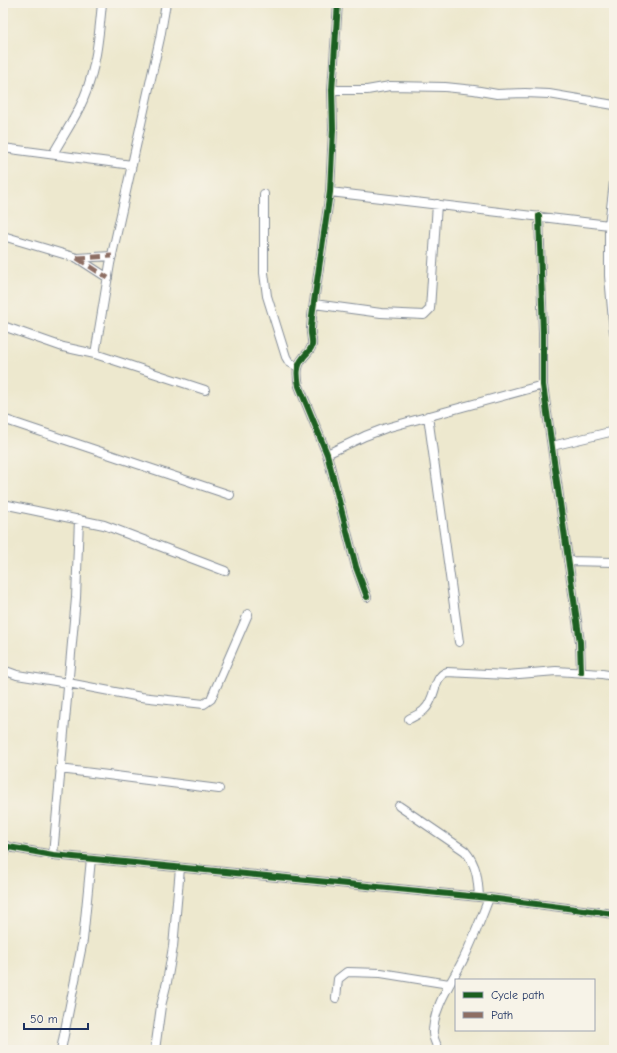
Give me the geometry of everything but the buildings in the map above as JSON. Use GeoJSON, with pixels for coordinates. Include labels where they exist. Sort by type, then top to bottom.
{"type":"FeatureCollection","features":[{"type":"Feature","properties":{"kind":"street"},"geometry":{"type":"LineString","coordinates":[[53,154],[83,100],[91,78],[99,38],[102,3]]}},
{"type":"Feature","properties":{"kind":"street"},"geometry":{"type":"LineString","coordinates":[[96,354],[112,256],[160,38],[166,3]]}},
{"type":"Feature","properties":{"kind":"street"},"geometry":{"type":"LineString","coordinates":[[338,3],[332,90],[333,129],[330,192],[310,330],[312,346],[298,367],[297,376],[299,386],[327,454],[356,567],[367,597]]}},
{"type":"Feature","properties":{"kind":"street"},"geometry":{"type":"LineString","coordinates":[[332,90],[367,90],[390,86],[445,87],[497,94],[549,94],[614,105]]}},
{"type":"Feature","properties":{"kind":"street"},"geometry":{"type":"LineString","coordinates":[[3,148],[132,165]]}},
{"type":"Feature","properties":{"kind":"street"},"geometry":{"type":"LineString","coordinates":[[614,182],[609,225],[609,276],[614,332]]}},
{"type":"Feature","properties":{"kind":"street"},"geometry":{"type":"LineString","coordinates":[[330,192],[609,225]]}},
{"type":"Feature","properties":{"kind":"street"},"geometry":{"type":"LineString","coordinates":[[264,194],[264,274],[267,296],[286,357],[289,362],[298,367]]}},
{"type":"Feature","properties":{"kind":"street"},"geometry":{"type":"LineString","coordinates":[[314,304],[381,313],[424,314],[430,309],[437,204]]}},
{"type":"Feature","properties":{"kind":"street"},"geometry":{"type":"LineString","coordinates":[[539,216],[544,385],[580,642],[581,672]]}},
{"type":"Feature","properties":{"kind":"street"},"geometry":{"type":"LineString","coordinates":[[3,236],[77,258],[108,278]]}},
{"type":"Feature","properties":{"kind":"street"},"geometry":{"type":"LineString","coordinates":[[77,258],[112,256]]}},
{"type":"Feature","properties":{"kind":"street"},"geometry":{"type":"LineString","coordinates":[[3,326],[63,347],[96,354],[205,390]]}},
{"type":"Feature","properties":{"kind":"street"},"geometry":{"type":"LineString","coordinates":[[327,454],[386,428],[544,385]]}},
{"type":"Feature","properties":{"kind":"street"},"geometry":{"type":"LineString","coordinates":[[428,416],[459,642]]}},
{"type":"Feature","properties":{"kind":"street"},"geometry":{"type":"LineString","coordinates":[[3,419],[230,495]]}},
{"type":"Feature","properties":{"kind":"street"},"geometry":{"type":"LineString","coordinates":[[552,446],[614,431]]}},
{"type":"Feature","properties":{"kind":"street"},"geometry":{"type":"LineString","coordinates":[[3,504],[104,525],[225,571]]}},
{"type":"Feature","properties":{"kind":"street"},"geometry":{"type":"LineString","coordinates":[[52,855],[76,598],[79,519]]}},
{"type":"Feature","properties":{"kind":"street"},"geometry":{"type":"LineString","coordinates":[[568,561],[614,562]]}},
{"type":"Feature","properties":{"kind":"street"},"geometry":{"type":"LineString","coordinates":[[3,670],[17,675],[141,697],[204,704],[211,699],[248,614]]}},
{"type":"Feature","properties":{"kind":"street"},"geometry":{"type":"LineString","coordinates":[[408,719],[426,709],[435,690],[438,678],[444,672],[454,671],[507,674],[556,671],[614,676]]}},
{"type":"Feature","properties":{"kind":"street"},"geometry":{"type":"LineString","coordinates":[[60,769],[219,789]]}},
{"type":"Feature","properties":{"kind":"street"},"geometry":{"type":"LineString","coordinates":[[399,806],[465,851],[471,857],[477,871],[479,897]]}},
{"type":"Feature","properties":{"kind":"street"},"geometry":{"type":"LineString","coordinates":[[3,859],[5,846],[52,855],[489,898],[614,914]]}},
{"type":"Feature","properties":{"kind":"street"},"geometry":{"type":"LineString","coordinates":[[61,1050],[83,940],[91,859]]}},
{"type":"Feature","properties":{"kind":"street"},"geometry":{"type":"LineString","coordinates":[[155,1050],[161,1006],[173,947],[180,868]]}},
{"type":"Feature","properties":{"kind":"street"},"geometry":{"type":"LineString","coordinates":[[439,1050],[433,1038],[432,1030],[441,1001],[467,951],[489,898]]}},
{"type":"Feature","properties":{"kind":"street"},"geometry":{"type":"LineString","coordinates":[[336,998],[338,979],[347,972],[381,973],[449,984]]}},
{"type":"Feature","properties":{"kind":"marked path"},"geometry":{"type":"LineString","coordinates":[[77,258],[112,256]]}},
{"type":"Feature","properties":{"kind":"marked path"},"geometry":{"type":"LineString","coordinates":[[77,258],[108,278]]}},
{"type":"Feature","properties":{"kind":"cycle path"},"geometry":{"type":"LineString","coordinates":[[338,3],[332,90],[333,129],[330,192],[312,316],[312,345],[311,349],[299,364],[298,375],[299,386],[327,454],[356,567],[367,597]]}},
{"type":"Feature","properties":{"kind":"cycle path"},"geometry":{"type":"LineString","coordinates":[[539,216],[543,332],[543,385],[580,642],[581,672]]}},
{"type":"Feature","properties":{"kind":"cycle path"},"geometry":{"type":"LineString","coordinates":[[3,846],[53,855],[489,898],[614,914]]}}]}
